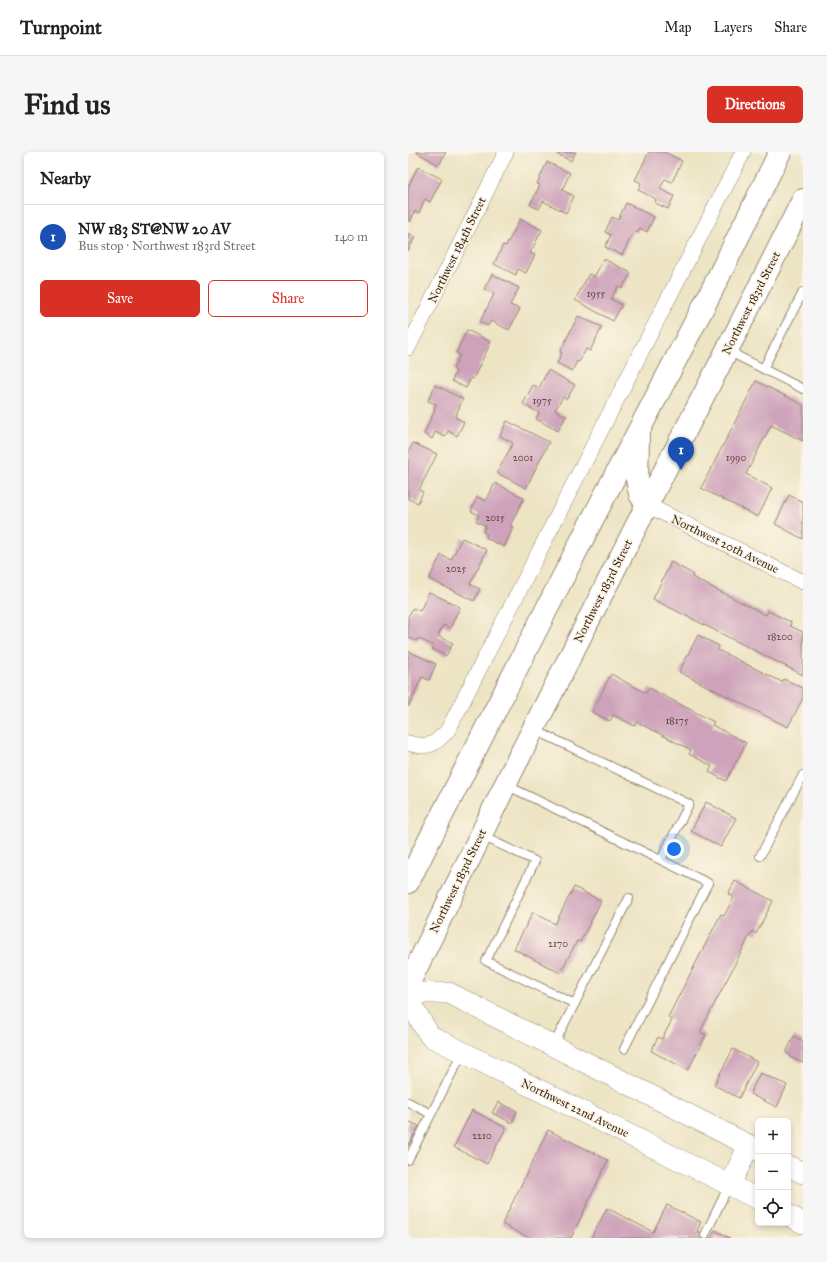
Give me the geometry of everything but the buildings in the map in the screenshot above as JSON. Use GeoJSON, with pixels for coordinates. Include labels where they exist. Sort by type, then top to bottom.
{"type":"FeatureCollection","features":[{"type":"Feature","properties":{"kind":"main road"},"geometry":{"type":"LineString","coordinates":[[408,882],[710,294],[780,152]]}},
{"type":"Feature","properties":{"kind":"main road","name":"Northwest 183rd Street"},"geometry":{"type":"LineString","coordinates":[[408,984],[533,729],[801,208]]}},
{"type":"Feature","properties":{"kind":"main road"},"geometry":{"type":"LineString","coordinates":[[638,432],[637,479],[640,494],[647,505]]}},
{"type":"Feature","properties":{"kind":"main road"},"geometry":{"type":"LineString","coordinates":[[408,993],[449,993],[753,1148],[730,1184]]}},
{"type":"Feature","properties":{"kind":"main road","name":"Northwest 22nd Avenue"},"geometry":{"type":"LineString","coordinates":[[408,1000],[430,1036],[755,1197]]}},
{"type":"Feature","properties":{"kind":"main road"},"geometry":{"type":"LineString","coordinates":[[791,1168],[803,1174]]}},
{"type":"Feature","properties":{"kind":"main road"},"geometry":{"type":"LineString","coordinates":[[791,1216],[803,1222]]}},
{"type":"Feature","properties":{"kind":"street","name":"Northwest 184th Street"},"geometry":{"type":"LineString","coordinates":[[408,348],[506,152]]}},
{"type":"Feature","properties":{"kind":"street"},"geometry":{"type":"LineString","coordinates":[[408,743],[416,746],[430,746],[441,739],[448,730],[743,152]]}},
{"type":"Feature","properties":{"kind":"street","name":"Northwest 20th Avenue"},"geometry":{"type":"LineString","coordinates":[[647,505],[803,582]]}},
{"type":"Feature","properties":{"kind":"lane"},"geometry":{"type":"LineString","coordinates":[[763,369],[803,292]]}},
{"type":"Feature","properties":{"kind":"lane"},"geometry":{"type":"LineString","coordinates":[[727,351],[803,389]]}},
{"type":"Feature","properties":{"kind":"lane"},"geometry":{"type":"LineString","coordinates":[[533,729],[689,804],[660,860]]}},
{"type":"Feature","properties":{"kind":"lane"},"geometry":{"type":"LineString","coordinates":[[760,856],[803,775]]}},
{"type":"Feature","properties":{"kind":"lane"},"geometry":{"type":"LineString","coordinates":[[505,785],[708,883],[624,1049]]}},
{"type":"Feature","properties":{"kind":"lane"},"geometry":{"type":"LineString","coordinates":[[481,835],[535,861],[486,960],[575,1004]]}},
{"type":"Feature","properties":{"kind":"lane"},"geometry":{"type":"LineString","coordinates":[[553,1046],[629,898]]}},
{"type":"Feature","properties":{"kind":"lane"},"geometry":{"type":"LineString","coordinates":[[408,1160],[462,1053]]}},
{"type":"Feature","properties":{"kind":"lane"},"geometry":{"type":"LineString","coordinates":[[409,1104],[431,1114]]}},
{"type":"Feature","properties":{"kind":"lane"},"geometry":{"type":"LineString","coordinates":[[704,1235],[730,1184]]}},
{"type":"Feature","properties":{"kind":"place","name":"NW 183 ST@NW 20 AV"},"geometry":{"type":"Point","coordinates":[681,470]}}]}
